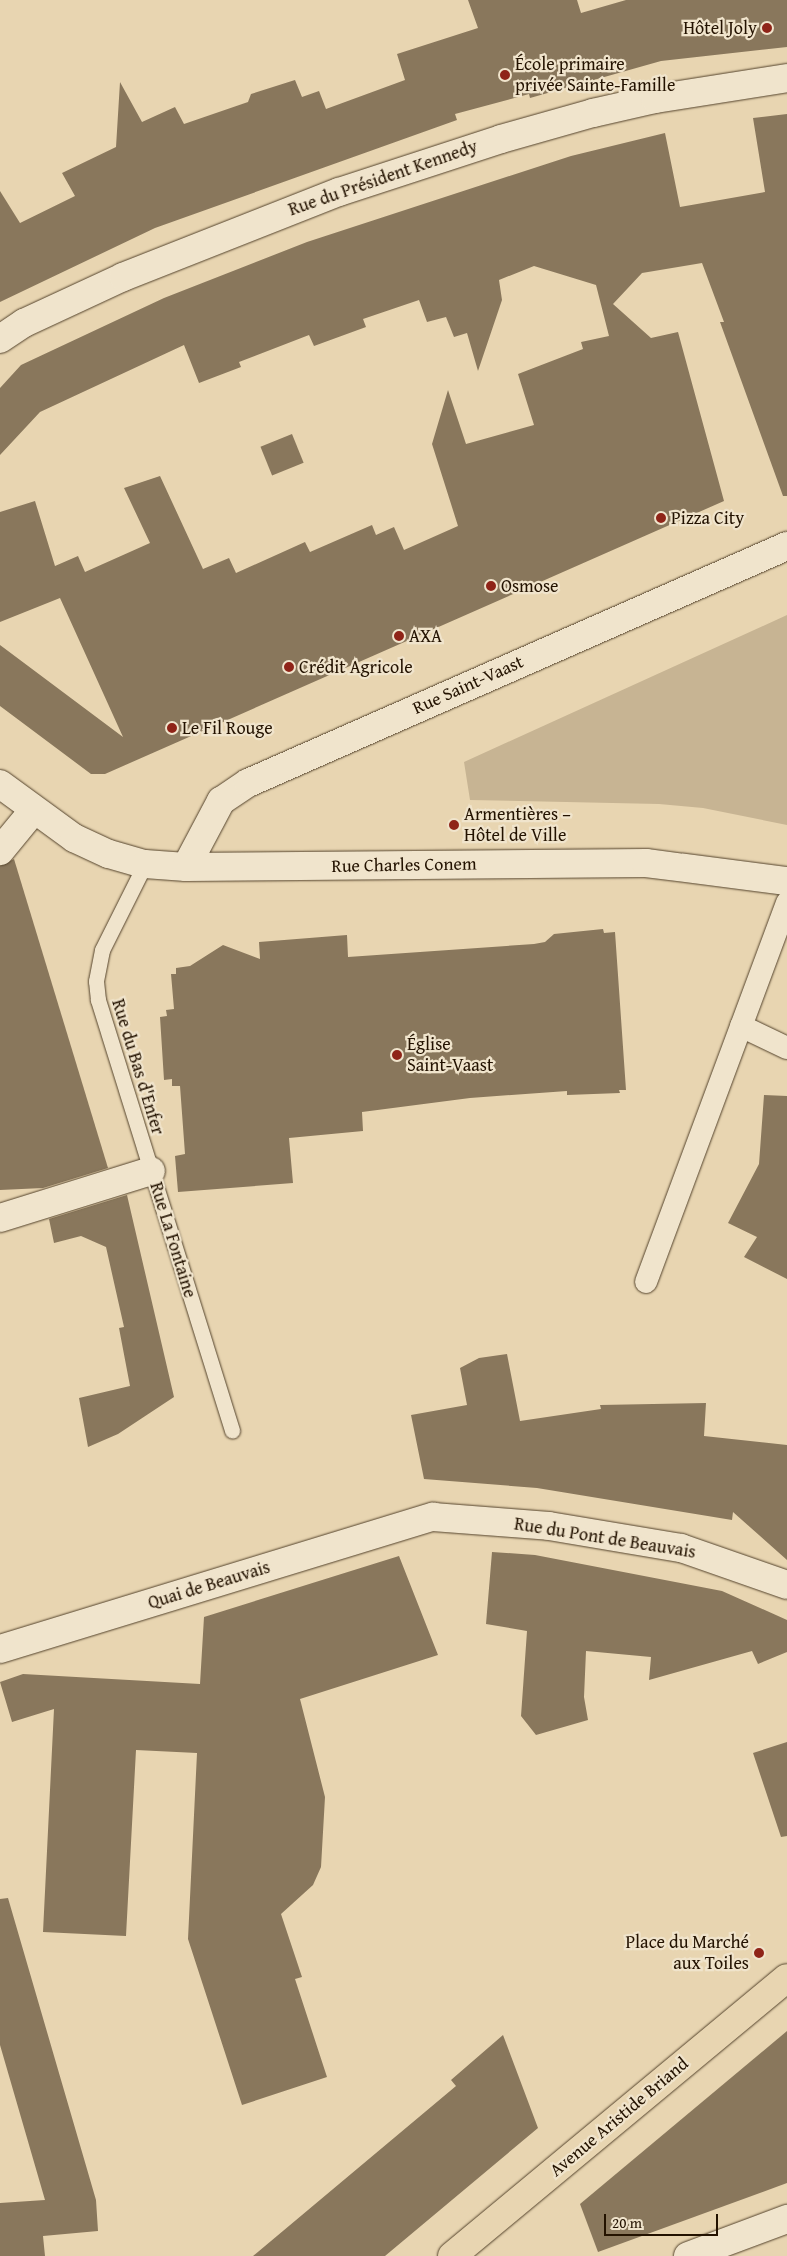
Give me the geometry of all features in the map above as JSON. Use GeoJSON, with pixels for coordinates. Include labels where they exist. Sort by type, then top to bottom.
{"type":"FeatureCollection","features":[{"type":"Feature","properties":{"kind":"main road","name":"Avenue Aristide Briand"},"geometry":{"type":"LineString","coordinates":[[452,2256],[787,1978]]}},
{"type":"Feature","properties":{"kind":"street","name":"Rue du Président Kennedy"},"geometry":{"type":"LineString","coordinates":[[0,339],[24,323],[124,277],[231,232],[357,186],[501,139],[593,113],[673,96],[787,78]]}},
{"type":"Feature","properties":{"kind":"street","name":"Rue Saint-Vaast"},"geometry":{"type":"LineString","coordinates":[[186,867],[221,801],[248,783],[787,546]]}},
{"type":"Feature","properties":{"kind":"street","name":"Rue Charles Conem"},"geometry":{"type":"LineString","coordinates":[[0,784],[33,811],[92,848],[145,864],[186,867],[646,863],[787,881]]}},
{"type":"Feature","properties":{"kind":"street"},"geometry":{"type":"LineString","coordinates":[[0,852],[33,811]]}},
{"type":"Feature","properties":{"kind":"street"},"geometry":{"type":"LineString","coordinates":[[646,1282],[787,902]]}},
{"type":"Feature","properties":{"kind":"street"},"geometry":{"type":"LineString","coordinates":[[741,1026],[787,1048]]}},
{"type":"Feature","properties":{"kind":"street","name":"Rue La Fontaine"},"geometry":{"type":"LineString","coordinates":[[0,1218],[151,1171]]}},
{"type":"Feature","properties":{"kind":"street","name":"Rue du Pont de Beauvais"},"geometry":{"type":"LineString","coordinates":[[418,1519],[478,1518],[681,1548],[787,1586]]}},
{"type":"Feature","properties":{"kind":"street","name":"Quai de Beauvais"},"geometry":{"type":"LineString","coordinates":[[0,1649],[418,1519]]}},
{"type":"Feature","properties":{"kind":"street"},"geometry":{"type":"LineString","coordinates":[[688,2256],[787,2219]]}},
{"type":"Feature","properties":{"kind":"lane","name":"Rue du Bas d'Enfer"},"geometry":{"type":"LineString","coordinates":[[145,864],[105,943],[96,981],[102,1022],[151,1171]]}},
{"type":"Feature","properties":{"kind":"lane","name":"Rue La Fontaine"},"geometry":{"type":"LineString","coordinates":[[151,1171],[232,1431]]}},
{"type":"Feature","properties":{"kind":"shaded area"},"geometry":{"type":"Polygon","coordinates":[[[787,615],[787,825],[703,808],[659,804],[470,800],[464,762],[787,615]]]}},
{"type":"Feature","properties":{"kind":"building"},"geometry":{"type":"Polygon","coordinates":[[[468,0],[577,0],[581,13],[626,0],[787,0],[787,47],[661,61],[530,98],[529,94],[455,114],[457,120],[155,228],[0,302],[0,191],[20,223],[75,196],[62,173],[116,147],[120,82],[142,122],[175,107],[184,124],[248,102],[251,94],[295,80],[302,97],[319,91],[326,109],[405,80],[397,54],[478,28],[468,0]]]}},
{"type":"Feature","properties":{"kind":"building"},"geometry":{"type":"Polygon","coordinates":[[[787,114],[787,496],[783,496],[720,322],[724,322],[702,263],[642,273],[613,304],[651,338],[678,332],[724,501],[105,774],[91,774],[0,706],[0,645],[123,737],[60,598],[0,622],[0,512],[35,501],[55,566],[78,556],[85,572],[150,543],[124,488],[160,476],[203,569],[229,558],[236,573],[305,542],[310,552],[372,525],[376,535],[394,527],[404,550],[458,526],[432,444],[448,390],[466,444],[534,425],[518,374],[583,349],[581,342],[609,336],[596,285],[534,266],[499,280],[502,300],[478,371],[467,333],[454,337],[446,317],[427,322],[419,300],[363,319],[366,327],[314,346],[309,335],[239,362],[241,367],[199,383],[184,345],[40,412],[0,455],[0,388],[21,365],[164,298],[307,242],[571,156],[665,133],[680,207],[765,192],[753,118],[787,114]]]}},
{"type":"Feature","properties":{"kind":"building"},"geometry":{"type":"Polygon","coordinates":[[[292,434],[304,463],[272,475],[260,447],[292,434]]]}},
{"type":"Feature","properties":{"kind":"building"},"geometry":{"type":"Polygon","coordinates":[[[14,859],[108,1168],[43,1188],[0,1190],[0,866],[14,859]]]}},
{"type":"Feature","properties":{"kind":"building","name":"Église Saint-Vaast"},"geometry":{"type":"Polygon","coordinates":[[[603,929],[604,933],[615,932],[626,1090],[619,1090],[620,1093],[567,1095],[567,1091],[470,1098],[362,1112],[363,1131],[289,1138],[293,1183],[178,1192],[175,1156],[185,1154],[180,1086],[172,1086],[172,1079],[164,1080],[160,1017],[167,1016],[166,1010],[174,1009],[171,974],[176,974],[176,968],[190,966],[223,945],[260,959],[259,942],[347,935],[348,957],[534,944],[545,942],[554,934],[603,929]]]}},
{"type":"Feature","properties":{"kind":"building"},"geometry":{"type":"Polygon","coordinates":[[[764,1095],[787,1096],[787,1279],[744,1257],[757,1237],[728,1223],[759,1164],[764,1095]]]}},
{"type":"Feature","properties":{"kind":"building"},"geometry":{"type":"Polygon","coordinates":[[[127,1195],[174,1397],[118,1434],[88,1447],[79,1398],[130,1386],[119,1328],[124,1327],[106,1247],[81,1236],[54,1243],[49,1219],[127,1195]]]}},
{"type":"Feature","properties":{"kind":"building"},"geometry":{"type":"Polygon","coordinates":[[[507,1354],[520,1421],[601,1409],[600,1405],[706,1403],[704,1436],[787,1445],[787,1560],[733,1512],[732,1520],[537,1488],[424,1479],[411,1415],[467,1405],[460,1368],[479,1358],[507,1354]]]}},
{"type":"Feature","properties":{"kind":"building"},"geometry":{"type":"Polygon","coordinates":[[[492,1552],[535,1555],[722,1591],[787,1620],[787,1652],[758,1664],[752,1651],[649,1680],[651,1657],[586,1651],[584,1697],[588,1720],[536,1735],[521,1716],[527,1631],[486,1624],[492,1552]]]}},
{"type":"Feature","properties":{"kind":"building"},"geometry":{"type":"Polygon","coordinates":[[[399,1556],[438,1655],[300,1699],[325,1797],[321,1867],[313,1885],[281,1914],[302,1977],[295,1979],[327,2077],[242,2105],[188,1939],[197,1753],[136,1750],[126,1936],[43,1932],[54,1709],[12,1722],[0,1682],[23,1674],[200,1684],[204,1617],[399,1556]]]}},
{"type":"Feature","properties":{"kind":"building"},"geometry":{"type":"Polygon","coordinates":[[[787,1742],[787,1836],[781,1837],[753,1753],[787,1742]]]}},
{"type":"Feature","properties":{"kind":"building"},"geometry":{"type":"Polygon","coordinates":[[[8,1898],[96,2200],[98,2231],[43,2236],[45,2256],[0,2256],[0,2203],[45,2200],[0,2045],[0,1899],[8,1898]]]}},
{"type":"Feature","properties":{"kind":"building"},"geometry":{"type":"Polygon","coordinates":[[[787,2031],[787,2183],[598,2252],[580,2204],[787,2031]]]}},
{"type":"Feature","properties":{"kind":"building"},"geometry":{"type":"Polygon","coordinates":[[[503,2035],[538,2128],[385,2256],[253,2256],[456,2086],[451,2080],[503,2035]]]}},
{"type":"Feature","properties":{"kind":"place","name":"Hôtel Joly"},"geometry":{"type":"Point","coordinates":[767,28]}},
{"type":"Feature","properties":{"kind":"place","name":"École primaire privée Sainte-Famille"},"geometry":{"type":"Point","coordinates":[505,75]}},
{"type":"Feature","properties":{"kind":"place","name":"Pizza City"},"geometry":{"type":"Point","coordinates":[661,518]}},
{"type":"Feature","properties":{"kind":"place","name":"Osmose"},"geometry":{"type":"Point","coordinates":[491,586]}},
{"type":"Feature","properties":{"kind":"place","name":"AXA"},"geometry":{"type":"Point","coordinates":[399,636]}},
{"type":"Feature","properties":{"kind":"place","name":"Crédit Agricole"},"geometry":{"type":"Point","coordinates":[289,667]}},
{"type":"Feature","properties":{"kind":"place","name":"Le Fil Rouge"},"geometry":{"type":"Point","coordinates":[172,728]}},
{"type":"Feature","properties":{"kind":"place","name":"Armentières – Hôtel de Ville"},"geometry":{"type":"Point","coordinates":[454,825]}},
{"type":"Feature","properties":{"kind":"place","name":"Église Saint-Vaast"},"geometry":{"type":"Point","coordinates":[397,1055]}},
{"type":"Feature","properties":{"kind":"place","name":"Place du Marché aux Toiles"},"geometry":{"type":"Point","coordinates":[759,1953]}}]}
